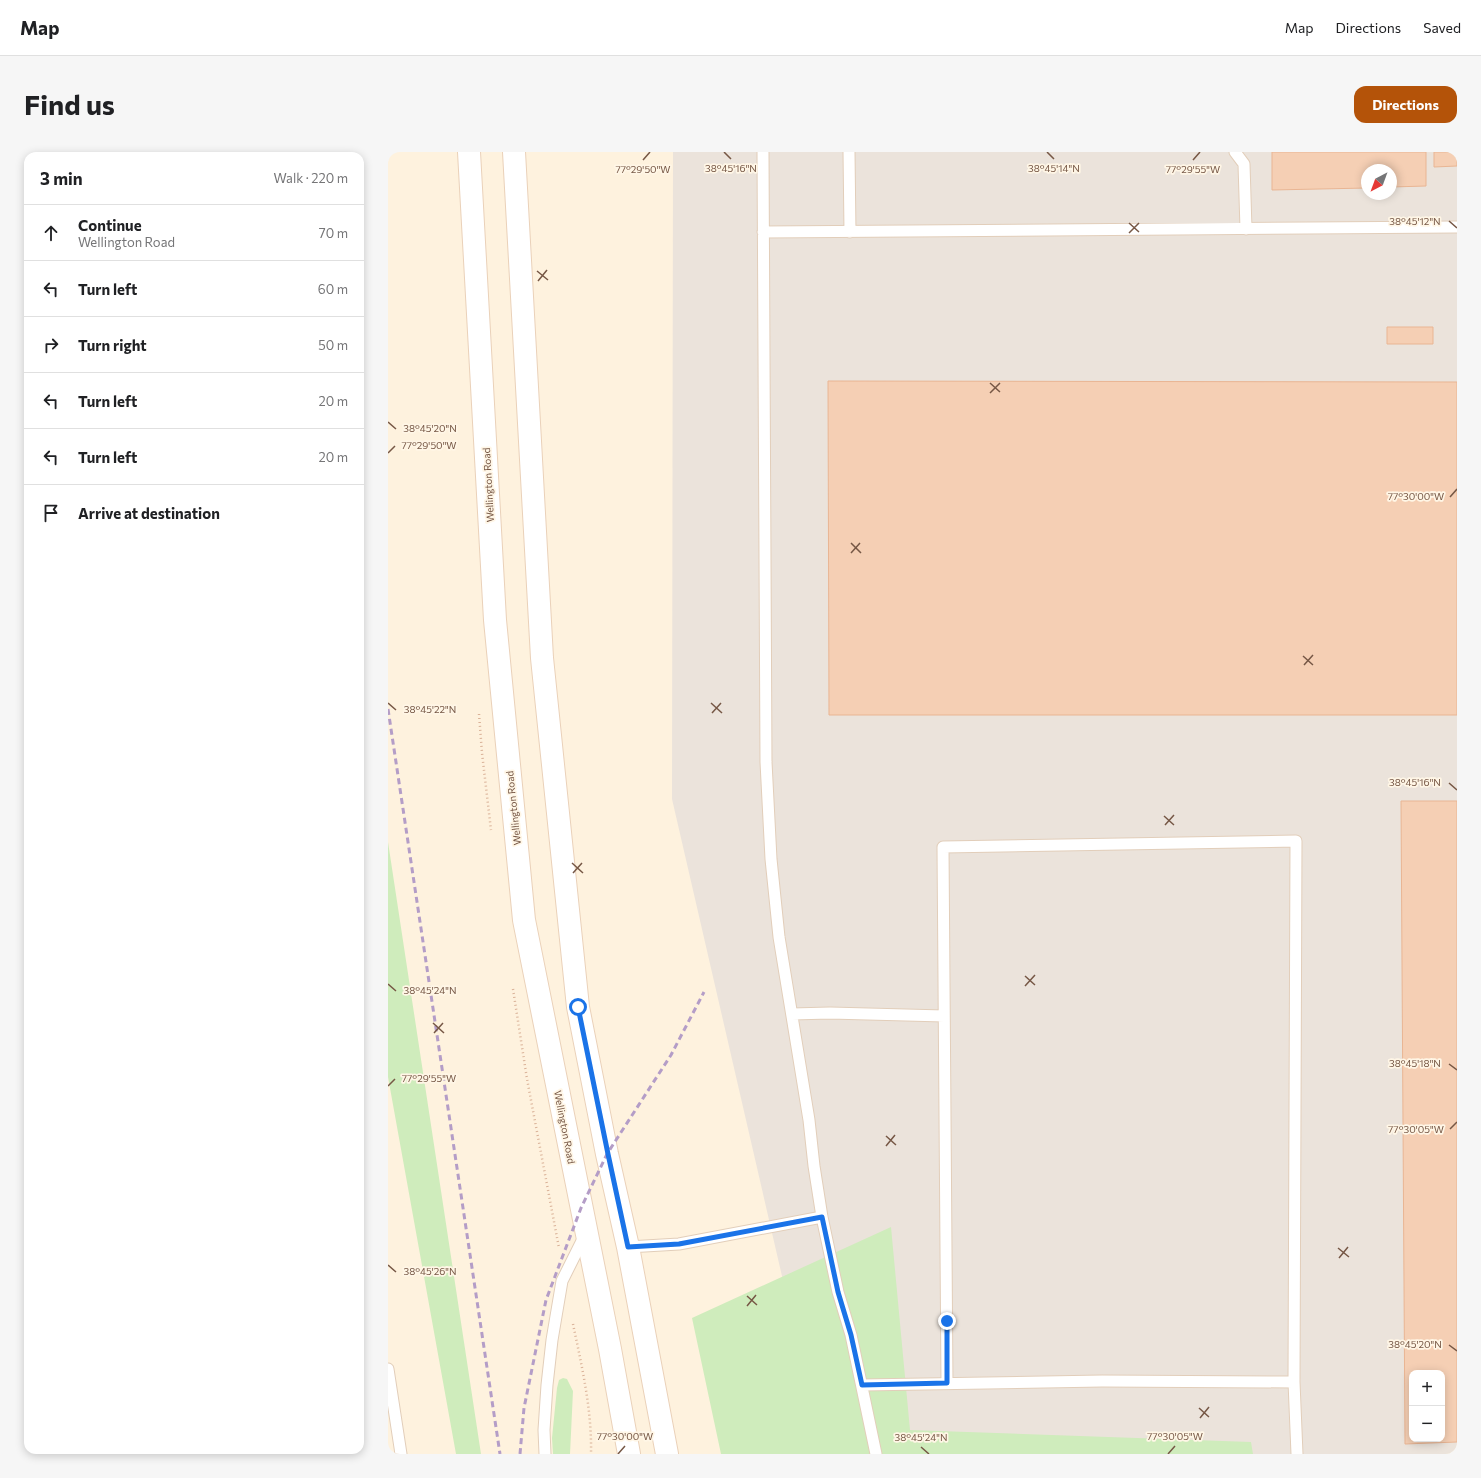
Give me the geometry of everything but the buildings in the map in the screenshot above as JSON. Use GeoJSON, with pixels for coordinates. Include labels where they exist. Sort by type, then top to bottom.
{"type":"FeatureCollection","features":[{"type":"Feature","properties":{"kind":"main road","name":"Wellington Road"},"geometry":{"type":"LineString","coordinates":[[469,152],[495,620],[524,920],[587,1232],[629,1454]]}},
{"type":"Feature","properties":{"kind":"main road"},"geometry":{"type":"LineString","coordinates":[[514,152],[542,658],[578,1007],[628,1247],[667,1454]]}},
{"type":"Feature","properties":{"kind":"lane"},"geometry":{"type":"LineString","coordinates":[[763,152],[766,762],[771,859],[779,937],[809,1120],[822,1217],[838,1292],[851,1335],[876,1454]]}},
{"type":"Feature","properties":{"kind":"lane"},"geometry":{"type":"LineString","coordinates":[[850,152],[850,232]]}},
{"type":"Feature","properties":{"kind":"lane"},"geometry":{"type":"LineString","coordinates":[[1235,152],[1244,164],[1246,229]]}},
{"type":"Feature","properties":{"kind":"lane"},"geometry":{"type":"LineString","coordinates":[[763,232],[1457,227]]}},
{"type":"Feature","properties":{"kind":"lane"},"geometry":{"type":"LineString","coordinates":[[947,1383],[943,847],[1296,841],[1294,1382],[1297,1454]]}},
{"type":"Feature","properties":{"kind":"lane"},"geometry":{"type":"LineString","coordinates":[[792,1014],[944,1016]]}},
{"type":"Feature","properties":{"kind":"lane"},"geometry":{"type":"LineString","coordinates":[[628,1247],[679,1244],[822,1217]]}},
{"type":"Feature","properties":{"kind":"lane"},"geometry":{"type":"LineString","coordinates":[[545,1454],[544,1430],[547,1386],[552,1340],[562,1281],[587,1232]]}},
{"type":"Feature","properties":{"kind":"lane"},"geometry":{"type":"LineString","coordinates":[[388,1369],[401,1454]]}},
{"type":"Feature","properties":{"kind":"lane"},"geometry":{"type":"LineString","coordinates":[[862,1385],[1102,1380],[1294,1382]]}},
{"type":"Feature","properties":{"kind":"shaded area"},"geometry":{"type":"Polygon","coordinates":[[[673,152],[1457,152],[1457,1454],[823,1454],[672,799],[673,152]]]}},
{"type":"Feature","properties":{"kind":"green space"},"geometry":{"type":"Polygon","coordinates":[[[388,842],[481,1454],[456,1454],[388,1077],[388,842]]]}},
{"type":"Feature","properties":{"kind":"green space"},"geometry":{"type":"Polygon","coordinates":[[[891,1227],[910,1430],[1251,1442],[1253,1454],[721,1454],[692,1318],[891,1227]]]}},
{"type":"Feature","properties":{"kind":"green space"},"geometry":{"type":"Polygon","coordinates":[[[563,1378],[567,1379],[573,1391],[570,1454],[553,1454],[552,1438],[557,1388],[559,1380],[563,1378]]]}},
{"type":"Feature","properties":{"kind":"railway"},"geometry":{"type":"LineString","coordinates":[[388,709],[500,1454]]}},
{"type":"Feature","properties":{"kind":"railway"},"geometry":{"type":"LineString","coordinates":[[520,1454],[524,1408],[546,1300],[581,1208],[607,1154],[671,1055],[704,992]]}},
{"type":"Feature","properties":{"kind":"route"},"geometry":{"type":"LineString","coordinates":[[578,1007],[628,1247],[679,1244],[822,1217],[838,1292],[851,1335],[862,1385],[947,1383],[947,1321]]}}]}
